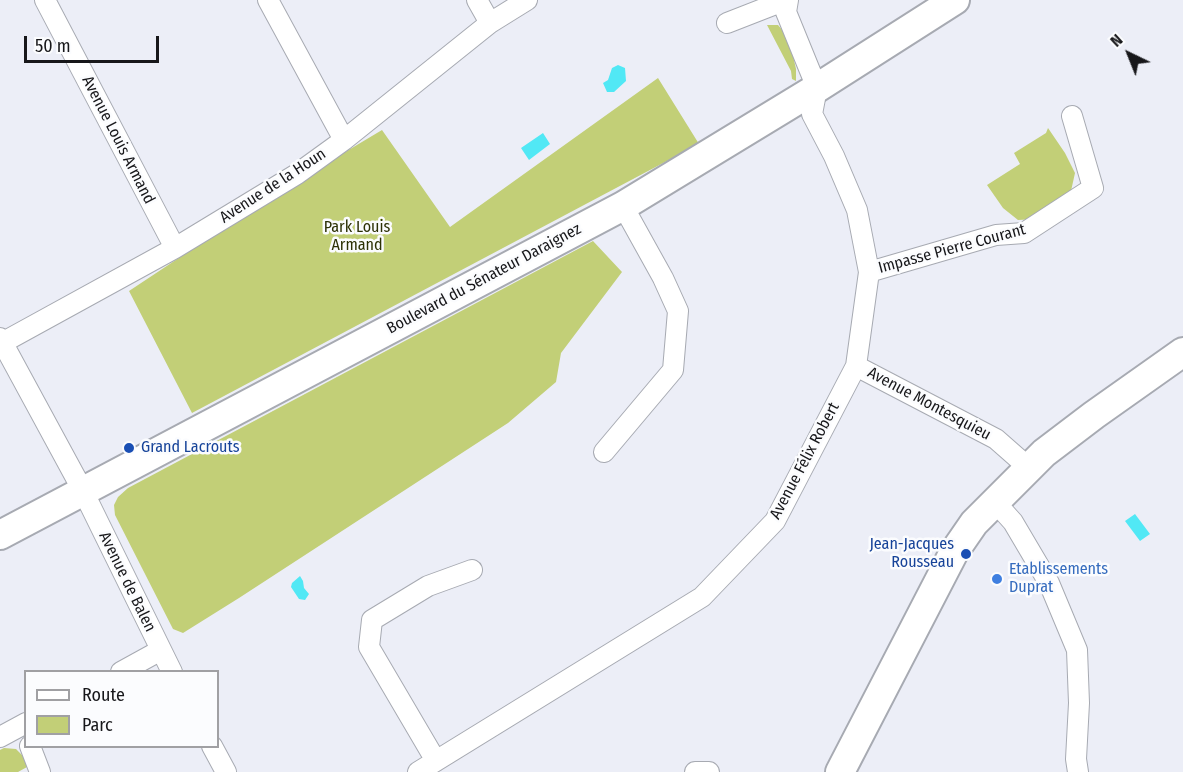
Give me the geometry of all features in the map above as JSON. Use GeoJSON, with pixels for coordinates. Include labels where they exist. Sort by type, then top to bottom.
{"type":"FeatureCollection","features":[{"type":"Feature","properties":{"kind":"street","name":"Avenue Louis Armand"},"geometry":{"type":"LineString","coordinates":[[45,0],[175,248]]}},
{"type":"Feature","properties":{"kind":"street"},"geometry":{"type":"LineString","coordinates":[[268,0],[344,140]]}},
{"type":"Feature","properties":{"kind":"street"},"geometry":{"type":"LineString","coordinates":[[477,0],[489,23]]}},
{"type":"Feature","properties":{"kind":"street","name":"Avenue de la Houn"},"geometry":{"type":"LineString","coordinates":[[1,342],[175,248],[297,174],[344,140],[489,23],[527,0]]}},
{"type":"Feature","properties":{"kind":"street"},"geometry":{"type":"LineString","coordinates":[[727,23],[787,0],[786,12],[817,88]]}},
{"type":"Feature","properties":{"kind":"street","name":"Boulevard du Sénateur Daraignez"},"geometry":{"type":"LineString","coordinates":[[0,535],[623,206],[927,20],[955,0]]}},
{"type":"Feature","properties":{"kind":"street","name":"Avenue Félix Robert"},"geometry":{"type":"LineString","coordinates":[[418,772],[702,597],[775,521],[856,366],[869,272],[857,210],[834,156],[812,114],[817,88]]}},
{"type":"Feature","properties":{"kind":"street","name":"Impasse Pierre Courant"},"geometry":{"type":"LineString","coordinates":[[869,272],[996,235],[1024,233],[1093,188],[1072,116]]}},
{"type":"Feature","properties":{"kind":"street"},"geometry":{"type":"LineString","coordinates":[[604,452],[673,370],[678,311],[663,278],[623,206]]}},
{"type":"Feature","properties":{"kind":"street","name":"Avenue de Balen"},"geometry":{"type":"LineString","coordinates":[[1,342],[83,491],[171,670]]}},
{"type":"Feature","properties":{"kind":"street"},"geometry":{"type":"LineString","coordinates":[[840,772],[954,552],[974,523],[1044,453],[1094,414],[1183,352]]}},
{"type":"Feature","properties":{"kind":"street","name":"Avenue Montesquieu"},"geometry":{"type":"LineString","coordinates":[[856,366],[996,439],[1029,468]]}},
{"type":"Feature","properties":{"kind":"street"},"geometry":{"type":"LineString","coordinates":[[995,502],[1013,522],[1049,583],[1077,650],[1079,703],[1076,759],[1078,772]]}},
{"type":"Feature","properties":{"kind":"street"},"geometry":{"type":"LineString","coordinates":[[436,761],[369,647],[372,620],[428,586],[472,570]]}},
{"type":"Feature","properties":{"kind":"street"},"geometry":{"type":"LineString","coordinates":[[125,670],[160,650]]}},
{"type":"Feature","properties":{"kind":"street"},"geometry":{"type":"LineString","coordinates":[[0,737],[24,727]]}},
{"type":"Feature","properties":{"kind":"street"},"geometry":{"type":"LineString","coordinates":[[30,748],[40,772]]}},
{"type":"Feature","properties":{"kind":"street"},"geometry":{"type":"LineString","coordinates":[[213,748],[226,772]]}},
{"type":"Feature","properties":{"kind":"street"},"geometry":{"type":"LineString","coordinates":[[695,772],[709,772]]}},
{"type":"Feature","properties":{"kind":"green space"},"geometry":{"type":"Polygon","coordinates":[[[767,25],[778,25],[789,38],[796,69],[796,81],[792,79],[791,71],[767,25]]]}},
{"type":"Feature","properties":{"kind":"green space","name":"Park Louis Armand"},"geometry":{"type":"Polygon","coordinates":[[[658,78],[699,144],[192,413],[129,291],[280,191],[382,130],[450,227],[658,78]]]}},
{"type":"Feature","properties":{"kind":"green space"},"geometry":{"type":"Polygon","coordinates":[[[1048,128],[1075,173],[1071,191],[1036,219],[1018,220],[1003,208],[987,185],[1020,164],[1014,153],[1046,133],[1048,128]]]}},
{"type":"Feature","properties":{"kind":"green space"},"geometry":{"type":"Polygon","coordinates":[[[593,241],[622,272],[561,353],[556,382],[508,423],[239,598],[183,633],[173,629],[115,515],[114,505],[118,497],[128,488],[593,241]]]}},
{"type":"Feature","properties":{"kind":"green space"},"geometry":{"type":"Polygon","coordinates":[[[16,749],[23,756],[27,767],[18,772],[0,772],[0,750],[16,749]]]}},
{"type":"Feature","properties":{"kind":"water"},"geometry":{"type":"Polygon","coordinates":[[[618,65],[625,68],[626,81],[614,92],[607,92],[603,83],[608,80],[612,68],[618,65]]]}},
{"type":"Feature","properties":{"kind":"water"},"geometry":{"type":"Polygon","coordinates":[[[543,133],[550,144],[529,160],[521,148],[543,133]]]}},
{"type":"Feature","properties":{"kind":"water"},"geometry":{"type":"Polygon","coordinates":[[[1135,514],[1150,534],[1140,541],[1125,521],[1135,514]]]}},
{"type":"Feature","properties":{"kind":"water"},"geometry":{"type":"Polygon","coordinates":[[[300,576],[309,594],[305,600],[299,599],[291,587],[300,576]]]}},
{"type":"Feature","properties":{"kind":"place","name":"Grand Lacrouts"},"geometry":{"type":"Point","coordinates":[129,448]}},
{"type":"Feature","properties":{"kind":"place","name":"Jean-Jacques Rousseau"},"geometry":{"type":"Point","coordinates":[966,554]}},
{"type":"Feature","properties":{"kind":"place","name":"Etablissements Duprat"},"geometry":{"type":"Point","coordinates":[997,579]}}]}
